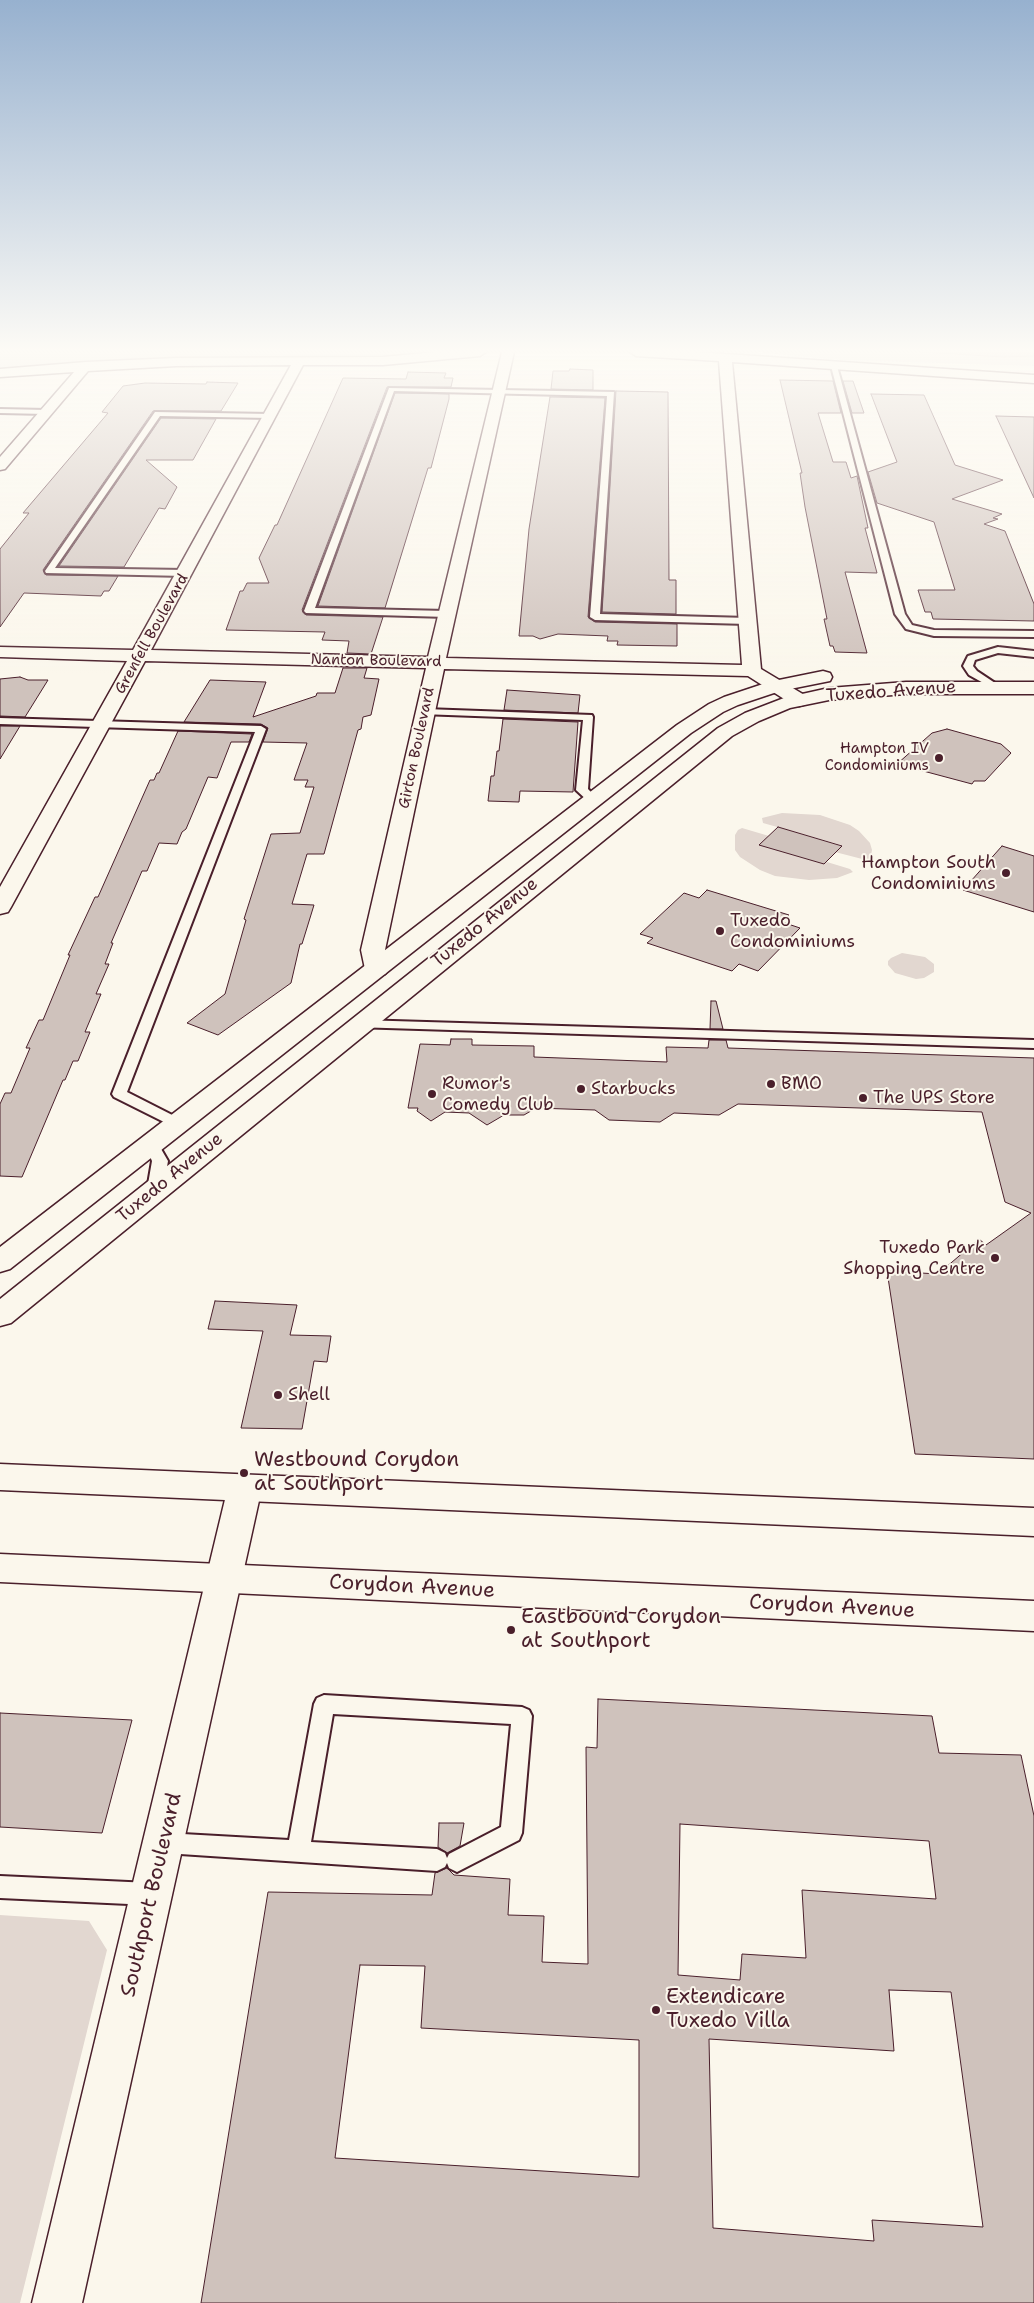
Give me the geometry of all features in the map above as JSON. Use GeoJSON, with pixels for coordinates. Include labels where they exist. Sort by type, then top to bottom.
{"type":"FeatureCollection","features":[{"type":"Feature","properties":{"kind":"street","name":"Grenfell Boulevard"},"geometry":{"type":"LineString","coordinates":[[0,907],[246,459]]}},
{"type":"Feature","properties":{"kind":"street","name":"Girton Boulevard"},"geometry":{"type":"LineString","coordinates":[[377,969],[373,950],[483,459]]}},
{"type":"Feature","properties":{"kind":"street"},"geometry":{"type":"LineString","coordinates":[[734,459],[752,671],[799,700]]}},
{"type":"Feature","properties":{"kind":"street","name":"Nanton Boulevard"},"geometry":{"type":"LineString","coordinates":[[0,652],[752,671]]}},
{"type":"Feature","properties":{"kind":"street","name":"Tuxedo Avenue"},"geometry":{"type":"LineString","coordinates":[[864,673],[1034,674]]}},
{"type":"Feature","properties":{"kind":"street","name":"Tuxedo Avenue"},"geometry":{"type":"LineString","coordinates":[[0,1262],[701,717],[731,701],[776,686],[840,675]]}},
{"type":"Feature","properties":{"kind":"street","name":"Tuxedo Avenue"},"geometry":{"type":"LineString","coordinates":[[0,1315],[359,1024],[725,732],[752,717],[799,700],[879,689],[1034,688]]}},
{"type":"Feature","properties":{"kind":"street"},"geometry":{"type":"LineString","coordinates":[[0,1477],[1034,1522]]}},
{"type":"Feature","properties":{"kind":"street","name":"Southport Boulevard"},"geometry":{"type":"LineString","coordinates":[[58,2303],[245,1487]]}},
{"type":"Feature","properties":{"kind":"street","name":"Corydon Avenue"},"geometry":{"type":"LineString","coordinates":[[0,1568],[1034,1616]]}},
{"type":"Feature","properties":{"kind":"lane"},"geometry":{"type":"LineString","coordinates":[[126,459],[49,571],[185,573]]}},
{"type":"Feature","properties":{"kind":"lane"},"geometry":{"type":"LineString","coordinates":[[365,459],[309,611],[447,614]]}},
{"type":"Feature","properties":{"kind":"lane"},"geometry":{"type":"LineString","coordinates":[[606,459],[595,617],[748,621]]}},
{"type":"Feature","properties":{"kind":"lane"},"geometry":{"type":"LineString","coordinates":[[859,459],[900,614],[909,627],[919,631],[934,633],[1034,634]]}},
{"type":"Feature","properties":{"kind":"lane"},"geometry":{"type":"LineString","coordinates":[[996,688],[973,673],[968,666],[968,662],[979,654],[998,650],[1013,650],[1034,654]]}},
{"type":"Feature","properties":{"kind":"lane"},"geometry":{"type":"LineString","coordinates":[[425,712],[588,717],[582,790],[593,800]]}},
{"type":"Feature","properties":{"kind":"lane"},"geometry":{"type":"LineString","coordinates":[[0,721],[261,729],[118,1094],[179,1124]]}},
{"type":"Feature","properties":{"kind":"lane"},"geometry":{"type":"LineString","coordinates":[[359,1024],[1034,1044]]}},
{"type":"Feature","properties":{"kind":"lane"},"geometry":{"type":"LineString","coordinates":[[152,1145],[160,1162],[155,1190]]}},
{"type":"Feature","properties":{"kind":"lane"},"geometry":{"type":"LineString","coordinates":[[163,1842],[298,1851],[447,1860],[511,1833],[522,1716],[324,1704],[298,1851]]}},
{"type":"Feature","properties":{"kind":"lane"},"geometry":{"type":"LineString","coordinates":[[0,1887],[152,1894]]}},
{"type":"Feature","properties":{"kind":"shaded area"},"geometry":{"type":"Polygon","coordinates":[[[782,813],[820,815],[850,825],[859,831],[870,843],[872,850],[870,861],[835,852],[841,845],[763,823],[762,818],[782,813]]]}},
{"type":"Feature","properties":{"kind":"shaded area"},"geometry":{"type":"Polygon","coordinates":[[[742,828],[769,836],[760,845],[824,864],[827,862],[850,869],[853,872],[837,878],[809,880],[775,876],[760,870],[740,857],[735,850],[735,835],[742,828]]]}},
{"type":"Feature","properties":{"kind":"shaded area"},"geometry":{"type":"Polygon","coordinates":[[[902,953],[925,957],[934,964],[934,972],[924,978],[916,979],[895,973],[888,965],[888,961],[902,953]]]}},
{"type":"Feature","properties":{"kind":"shaded area"},"geometry":{"type":"Polygon","coordinates":[[[0,1915],[89,1921],[107,1950],[20,2303],[0,2303],[0,1915]]]}},
{"type":"Feature","properties":{"kind":"building"},"geometry":{"type":"Polygon","coordinates":[[[68,459],[119,459],[43,570],[46,575],[118,576],[109,591],[104,591],[101,596],[24,593],[0,627],[0,549],[29,513],[23,513],[68,459]]]}},
{"type":"Feature","properties":{"kind":"building"},"geometry":{"type":"Polygon","coordinates":[[[132,459],[193,459],[146,460],[177,487],[165,509],[159,508],[124,567],[59,566],[132,459]]]}},
{"type":"Feature","properties":{"kind":"building"},"geometry":{"type":"Polygon","coordinates":[[[306,459],[359,459],[302,610],[306,615],[383,617],[371,654],[347,653],[349,641],[322,640],[325,632],[226,630],[240,591],[243,591],[247,583],[269,583],[259,558],[275,525],[277,525],[306,459]]]}},
{"type":"Feature","properties":{"kind":"building"},"geometry":{"type":"Polygon","coordinates":[[[371,459],[433,459],[431,468],[428,468],[385,608],[318,606],[371,459]]]}},
{"type":"Feature","properties":{"kind":"building"},"geometry":{"type":"Polygon","coordinates":[[[540,459],[600,459],[588,617],[595,622],[677,624],[677,646],[617,645],[618,641],[607,641],[608,636],[558,634],[540,639],[533,636],[519,636],[529,529],[540,459]]]}},
{"type":"Feature","properties":{"kind":"building"},"geometry":{"type":"Polygon","coordinates":[[[612,459],[668,459],[669,580],[676,580],[676,614],[602,612],[612,459]]]}},
{"type":"Feature","properties":{"kind":"building"},"geometry":{"type":"Polygon","coordinates":[[[799,459],[832,459],[833,462],[846,462],[851,478],[857,476],[868,528],[865,528],[877,573],[845,572],[867,653],[835,652],[833,646],[830,646],[824,619],[827,619],[805,507],[800,473],[802,473],[799,459]]]}},
{"type":"Feature","properties":{"kind":"building"},"geometry":{"type":"Polygon","coordinates":[[[896,459],[953,459],[955,465],[1003,480],[952,499],[1002,514],[993,518],[998,519],[984,524],[1005,531],[1034,604],[1034,621],[933,619],[931,612],[925,612],[918,590],[955,590],[934,522],[877,503],[868,472],[897,462],[896,459]]]}},
{"type":"Feature","properties":{"kind":"building"},"geometry":{"type":"Polygon","coordinates":[[[1016,459],[1034,459],[1034,498],[1016,459]]]}},
{"type":"Feature","properties":{"kind":"building"},"geometry":{"type":"Polygon","coordinates":[[[343,668],[367,668],[364,678],[379,679],[371,715],[363,717],[361,729],[358,730],[324,854],[307,854],[292,904],[314,905],[302,944],[300,944],[291,983],[218,1035],[187,1023],[225,994],[246,920],[244,919],[271,834],[300,833],[314,787],[305,787],[308,780],[294,780],[307,743],[263,742],[268,728],[261,724],[184,722],[210,680],[266,682],[253,717],[316,696],[317,693],[335,693],[343,668]]]}},
{"type":"Feature","properties":{"kind":"building"},"geometry":{"type":"Polygon","coordinates":[[[20,677],[28,680],[48,680],[25,717],[0,716],[0,679],[20,677]]]}},
{"type":"Feature","properties":{"kind":"building"},"geometry":{"type":"Polygon","coordinates":[[[507,690],[580,695],[578,713],[504,710],[507,690]]]}},
{"type":"Feature","properties":{"kind":"building"},"geometry":{"type":"Polygon","coordinates":[[[503,719],[578,722],[573,792],[520,791],[519,802],[488,801],[491,776],[494,776],[497,751],[499,751],[503,719]]]}},
{"type":"Feature","properties":{"kind":"building"},"geometry":{"type":"Polygon","coordinates":[[[0,726],[20,726],[0,759],[0,726]]]}},
{"type":"Feature","properties":{"kind":"building","name":"Hampton IV Condominiums"},"geometry":{"type":"Polygon","coordinates":[[[947,729],[1001,744],[1011,753],[985,781],[974,781],[972,784],[897,764],[932,733],[947,729]]]}},
{"type":"Feature","properties":{"kind":"building"},"geometry":{"type":"Polygon","coordinates":[[[178,731],[252,734],[249,742],[231,742],[217,778],[208,777],[186,829],[182,832],[177,844],[159,843],[147,871],[142,871],[111,943],[113,943],[105,964],[109,964],[96,994],[101,994],[85,1032],[90,1032],[78,1061],[73,1061],[65,1080],[63,1080],[22,1177],[0,1176],[0,1104],[5,1093],[11,1093],[30,1048],[26,1048],[39,1020],[43,1020],[70,955],[68,955],[95,897],[98,897],[150,780],[154,780],[157,773],[159,773],[178,731]]]}},
{"type":"Feature","properties":{"kind":"building"},"geometry":{"type":"Polygon","coordinates":[[[778,827],[842,846],[824,864],[759,845],[778,827]]]}},
{"type":"Feature","properties":{"kind":"building","name":"Hampton South Condominiums"},"geometry":{"type":"Polygon","coordinates":[[[1002,846],[1034,856],[1034,912],[963,890],[1002,846]]]}},
{"type":"Feature","properties":{"kind":"building","name":"Tuxedo Condominiums"},"geometry":{"type":"Polygon","coordinates":[[[707,890],[789,915],[782,922],[800,928],[758,971],[739,964],[732,971],[647,943],[653,938],[640,934],[684,893],[699,898],[707,890]]]}},
{"type":"Feature","properties":{"kind":"building"},"geometry":{"type":"Polygon","coordinates":[[[711,1001],[716,1001],[723,1029],[710,1029],[711,1001]]]}},
{"type":"Feature","properties":{"kind":"building","name":"Tuxedo Park Shopping Centre"},"geometry":{"type":"Polygon","coordinates":[[[451,1039],[472,1039],[472,1045],[534,1046],[534,1057],[667,1062],[666,1047],[708,1048],[709,1040],[726,1040],[728,1048],[1034,1058],[1034,1459],[915,1454],[887,1271],[938,1274],[979,1239],[986,1245],[1031,1213],[1005,1202],[982,1112],[738,1104],[719,1115],[674,1113],[660,1122],[609,1120],[595,1110],[536,1108],[524,1115],[504,1115],[487,1125],[469,1113],[445,1112],[431,1121],[417,1111],[418,1108],[408,1108],[420,1044],[450,1045],[451,1039]]]}},
{"type":"Feature","properties":{"kind":"building","name":"Shell"},"geometry":{"type":"Polygon","coordinates":[[[215,1301],[297,1305],[290,1335],[331,1336],[327,1362],[314,1361],[302,1429],[241,1428],[263,1331],[208,1329],[215,1301]]]}},
{"type":"Feature","properties":{"kind":"building","name":"Extendicare Tuxedo Villa"},"geometry":{"type":"Polygon","coordinates":[[[598,1699],[932,1716],[939,1753],[1021,1755],[1034,1816],[1034,2303],[201,2303],[268,1892],[432,1895],[435,1873],[447,1868],[454,1875],[510,1879],[508,1915],[544,1916],[542,1962],[588,1964],[586,1747],[597,1748],[598,1699]],[[680,1824],[678,1975],[740,1980],[742,1954],[806,1958],[802,1890],[936,1899],[929,1841],[680,1824]],[[360,1965],[335,2158],[639,2177],[639,2040],[421,2028],[425,1966],[360,1965]],[[889,1990],[894,2051],[709,2039],[713,2228],[874,2241],[872,2220],[983,2227],[951,1992],[889,1990]]]}},
{"type":"Feature","properties":{"kind":"building"},"geometry":{"type":"Polygon","coordinates":[[[0,1713],[132,1720],[102,1833],[0,1827],[0,1713]]]}},
{"type":"Feature","properties":{"kind":"building"},"geometry":{"type":"Polygon","coordinates":[[[439,1823],[464,1823],[460,1846],[447,1853],[438,1847],[439,1823]]]}},
{"type":"Feature","properties":{"kind":"place","name":"Hampton IV Condominiums"},"geometry":{"type":"Point","coordinates":[939,758]}},
{"type":"Feature","properties":{"kind":"place","name":"Hampton South Condominiums"},"geometry":{"type":"Point","coordinates":[1006,873]}},
{"type":"Feature","properties":{"kind":"place","name":"Tuxedo Condominiums"},"geometry":{"type":"Point","coordinates":[720,931]}},
{"type":"Feature","properties":{"kind":"place","name":"BMO"},"geometry":{"type":"Point","coordinates":[771,1084]}},
{"type":"Feature","properties":{"kind":"place","name":"Starbucks"},"geometry":{"type":"Point","coordinates":[581,1089]}},
{"type":"Feature","properties":{"kind":"place","name":"Rumor's Comedy Club"},"geometry":{"type":"Point","coordinates":[432,1094]}},
{"type":"Feature","properties":{"kind":"place","name":"The UPS Store"},"geometry":{"type":"Point","coordinates":[863,1098]}},
{"type":"Feature","properties":{"kind":"place","name":"Tuxedo Park Shopping Centre"},"geometry":{"type":"Point","coordinates":[995,1258]}},
{"type":"Feature","properties":{"kind":"place","name":"Shell"},"geometry":{"type":"Point","coordinates":[278,1395]}},
{"type":"Feature","properties":{"kind":"place","name":"Westbound Corydon at Southport"},"geometry":{"type":"Point","coordinates":[244,1473]}},
{"type":"Feature","properties":{"kind":"place","name":"Eastbound Corydon at Southport"},"geometry":{"type":"Point","coordinates":[511,1630]}},
{"type":"Feature","properties":{"kind":"place","name":"Extendicare Tuxedo Villa"},"geometry":{"type":"Point","coordinates":[656,2010]}}]}
